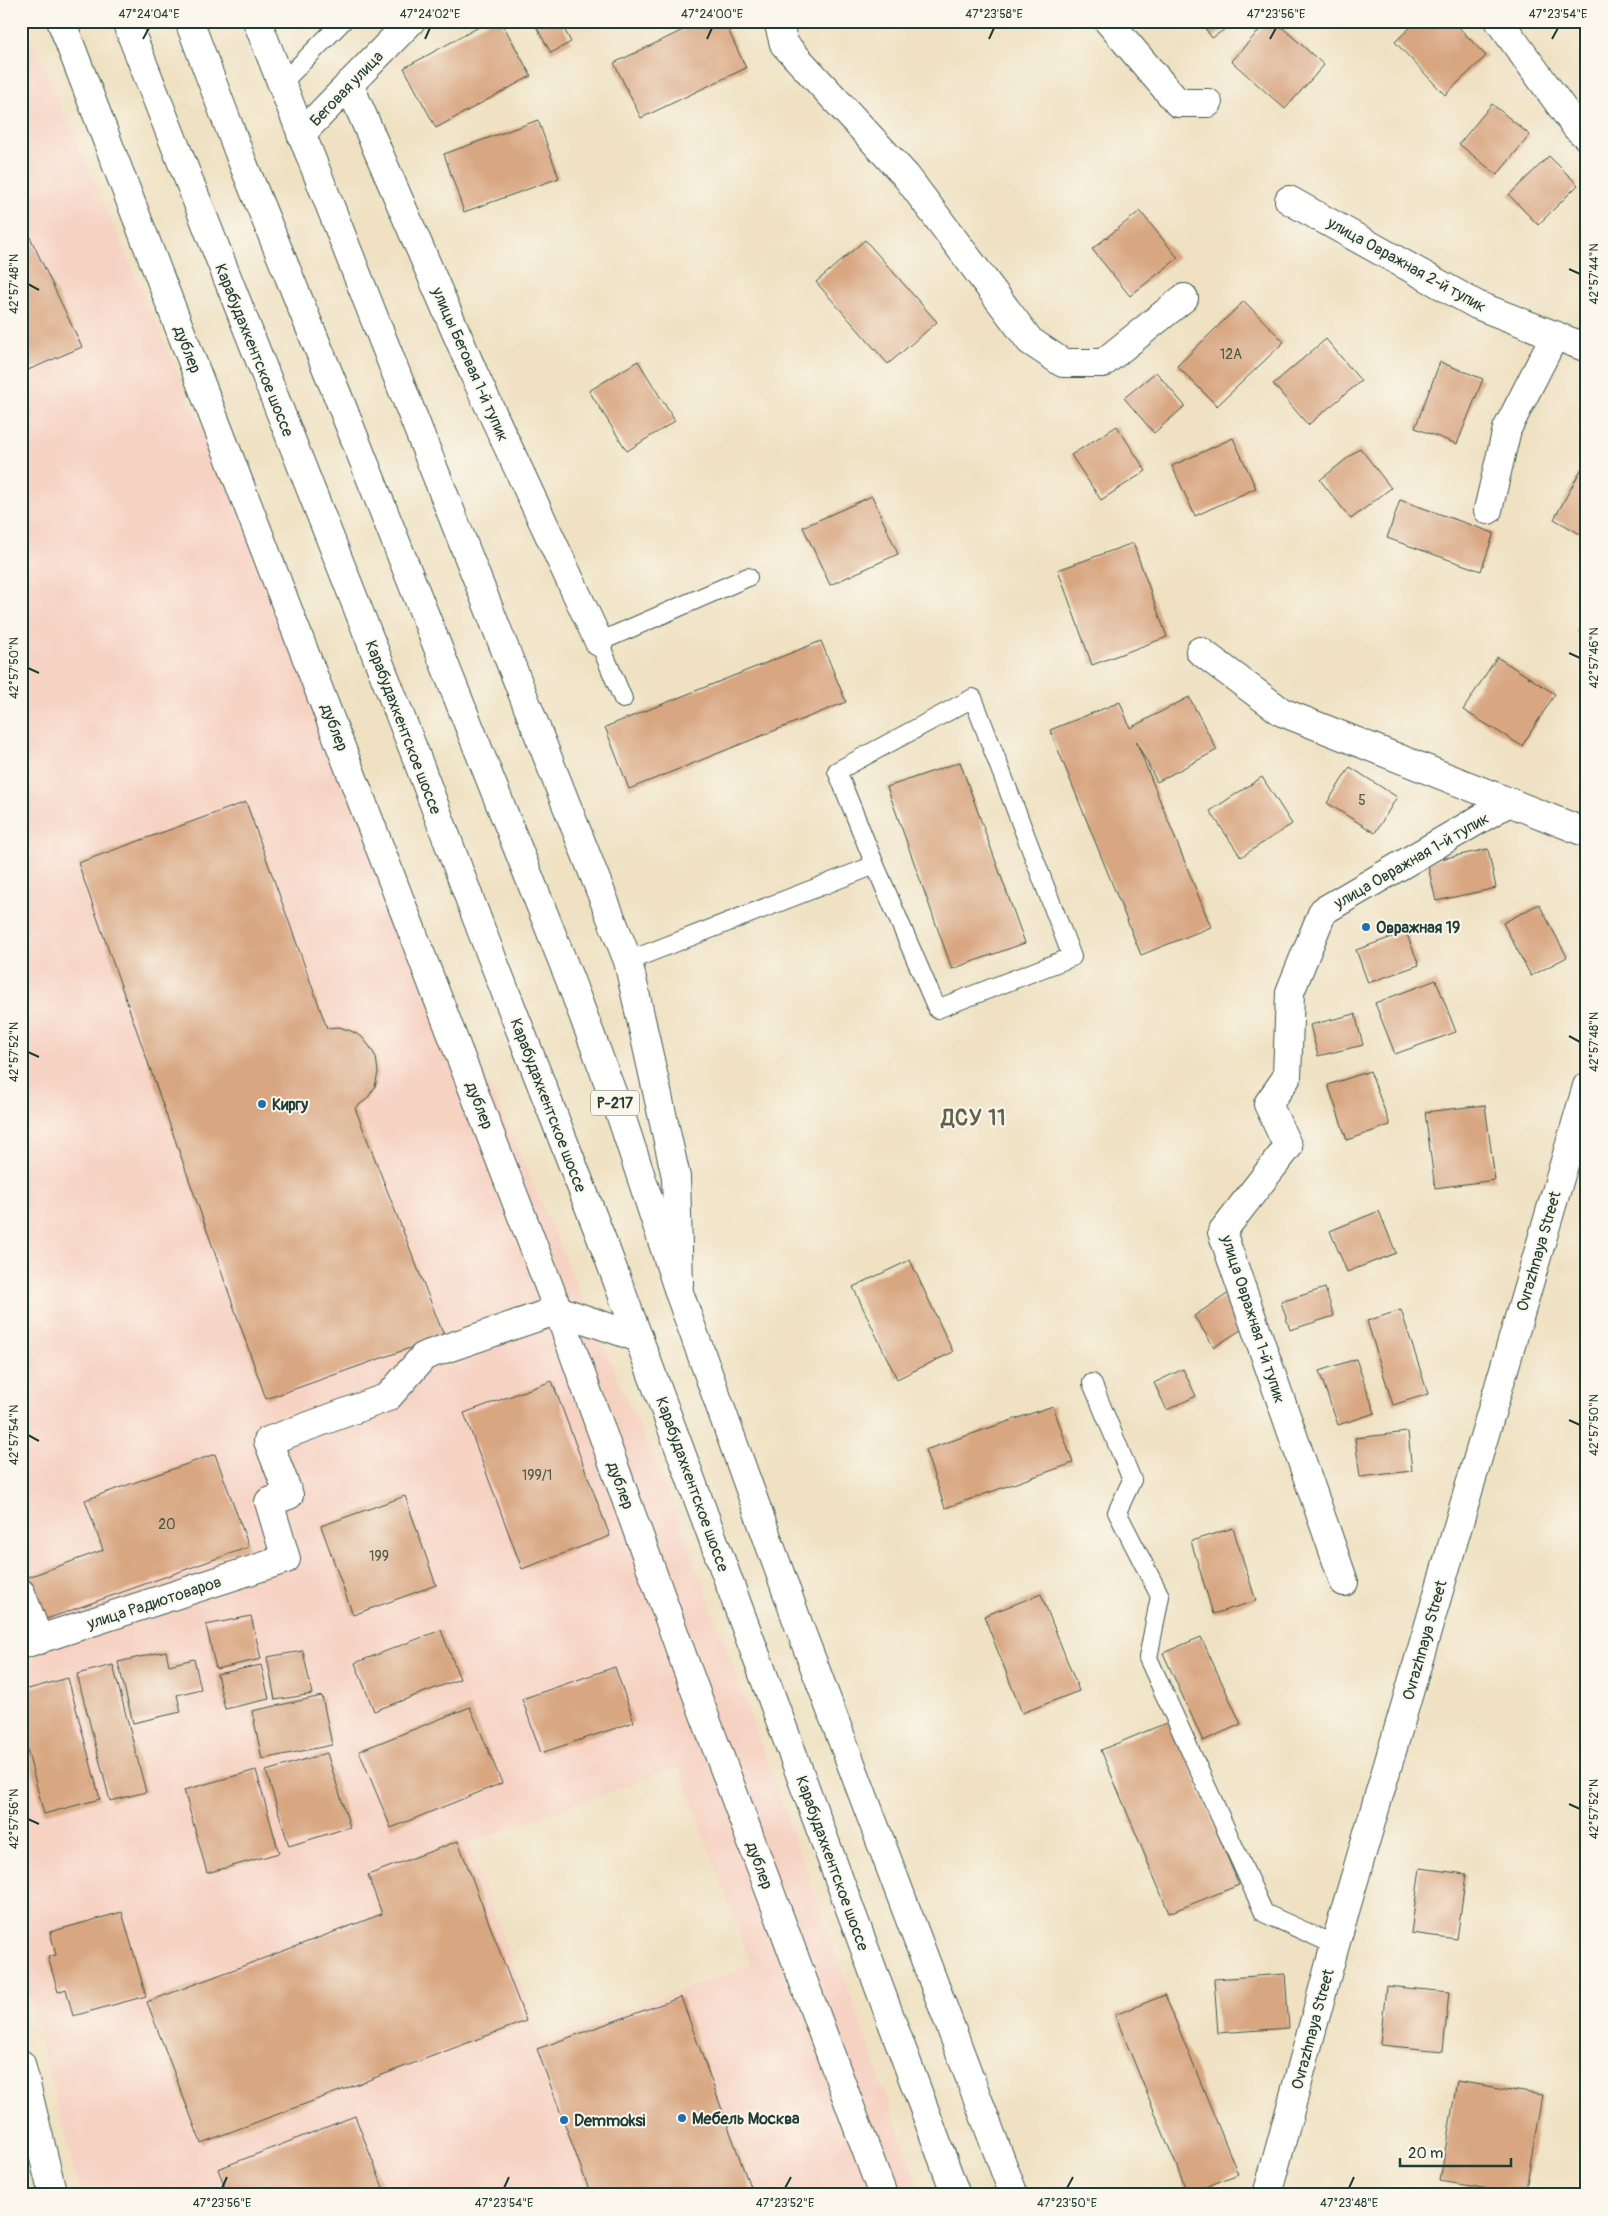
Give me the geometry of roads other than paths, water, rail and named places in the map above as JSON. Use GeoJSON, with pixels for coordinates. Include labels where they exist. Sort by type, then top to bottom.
{"type":"FeatureCollection","features":[{"type":"Feature","properties":{"kind":"main road","name":"дублер"},"geometry":{"type":"LineString","coordinates":[[61,21],[558,1310],[686,1666],[883,2195]]}},
{"type":"Feature","properties":{"kind":"main road","name":"Карабудахкентское шоссе"},"geometry":{"type":"LineString","coordinates":[[126,21],[414,751],[639,1338],[956,2195]]}},
{"type":"Feature","properties":{"kind":"main road","name":"Р-217"},"geometry":{"type":"LineString","coordinates":[[189,21],[242,160],[570,980],[622,1119],[680,1296],[799,1626],[1014,2195]]}},
{"type":"Feature","properties":{"kind":"main road"},"geometry":{"type":"LineString","coordinates":[[257,21],[628,961],[676,1177],[680,1296]]}},
{"type":"Feature","properties":{"kind":"main road","name":"Беговая улица"},"geometry":{"type":"LineString","coordinates":[[302,134],[411,21]]}},
{"type":"Feature","properties":{"kind":"main road"},"geometry":{"type":"LineString","coordinates":[[778,21],[784,44],[906,176],[1030,342],[1063,363],[1102,363],[1184,298]]}},
{"type":"Feature","properties":{"kind":"main road"},"geometry":{"type":"LineString","coordinates":[[1108,21],[1178,103],[1208,103]]}},
{"type":"Feature","properties":{"kind":"main road"},"geometry":{"type":"LineString","coordinates":[[1498,21],[1576,127],[1587,137]]}},
{"type":"Feature","properties":{"kind":"main road","name":"улицы Беговая 1-й тупик"},"geometry":{"type":"LineString","coordinates":[[349,84],[474,374],[599,642]]}},
{"type":"Feature","properties":{"kind":"main road","name":"улица Овражная 2-й тупик"},"geometry":{"type":"LineString","coordinates":[[1289,200],[1477,305],[1587,348]]}},
{"type":"Feature","properties":{"kind":"main road"},"geometry":{"type":"LineString","coordinates":[[1488,510],[1507,429],[1555,336]]}},
{"type":"Feature","properties":{"kind":"main road","name":"улица Овражная 1-й тупик"},"geometry":{"type":"LineString","coordinates":[[1200,651],[1282,712],[1587,833]]}},
{"type":"Feature","properties":{"kind":"main road","name":"улица Овражная 1-й тупик"},"geometry":{"type":"LineString","coordinates":[[1344,1582],[1222,1232],[1288,1147],[1268,1104],[1288,1077],[1290,992],[1323,911],[1509,802]]}},
{"type":"Feature","properties":{"kind":"main road","name":"Ovrazhnaya Street"},"geometry":{"type":"LineString","coordinates":[[1267,2195],[1335,1945],[1587,1086]]}},
{"type":"Feature","properties":{"kind":"main road"},"geometry":{"type":"LineString","coordinates":[[558,1310],[639,1338]]}},
{"type":"Feature","properties":{"kind":"main road","name":"улица Радиотоваров"},"geometry":{"type":"LineString","coordinates":[[30,1642],[286,1559],[269,1502],[289,1495],[268,1441],[388,1397],[424,1356],[558,1310]]}},
{"type":"Feature","properties":{"kind":"main road"},"geometry":{"type":"LineString","coordinates":[[21,1593],[30,1642]]}},
{"type":"Feature","properties":{"kind":"main road"},"geometry":{"type":"LineString","coordinates":[[21,2064],[53,2195]]}},
{"type":"Feature","properties":{"kind":"lane"},"geometry":{"type":"LineString","coordinates":[[282,84],[343,21]]}},
{"type":"Feature","properties":{"kind":"lane"},"geometry":{"type":"LineString","coordinates":[[623,699],[599,642],[748,577]]}},
{"type":"Feature","properties":{"kind":"lane"},"geometry":{"type":"LineString","coordinates":[[973,698],[1072,957],[937,1009],[875,865],[837,770],[973,698]]}},
{"type":"Feature","properties":{"kind":"lane"},"geometry":{"type":"LineString","coordinates":[[628,961],[875,865]]}},
{"type":"Feature","properties":{"kind":"lane"},"geometry":{"type":"LineString","coordinates":[[1092,1383],[1132,1480],[1117,1512],[1160,1596],[1148,1658],[1264,1913],[1335,1945]]}},
{"type":"Feature","properties":{"kind":"place","name":"Овражная 19"},"geometry":{"type":"Point","coordinates":[1366,927]}},
{"type":"Feature","properties":{"kind":"place","name":"Киргу"},"geometry":{"type":"Point","coordinates":[262,1104]}},
{"type":"Feature","properties":{"kind":"place","name":"Мебель Москва"},"geometry":{"type":"Point","coordinates":[682,2118]}},
{"type":"Feature","properties":{"kind":"place","name":"Demmoksi"},"geometry":{"type":"Point","coordinates":[564,2120]}},
{"type":"Feature","properties":{"kind":"district","name":"ДСУ 11"},"geometry":{"type":"Point","coordinates":[974,1118]}}]}
